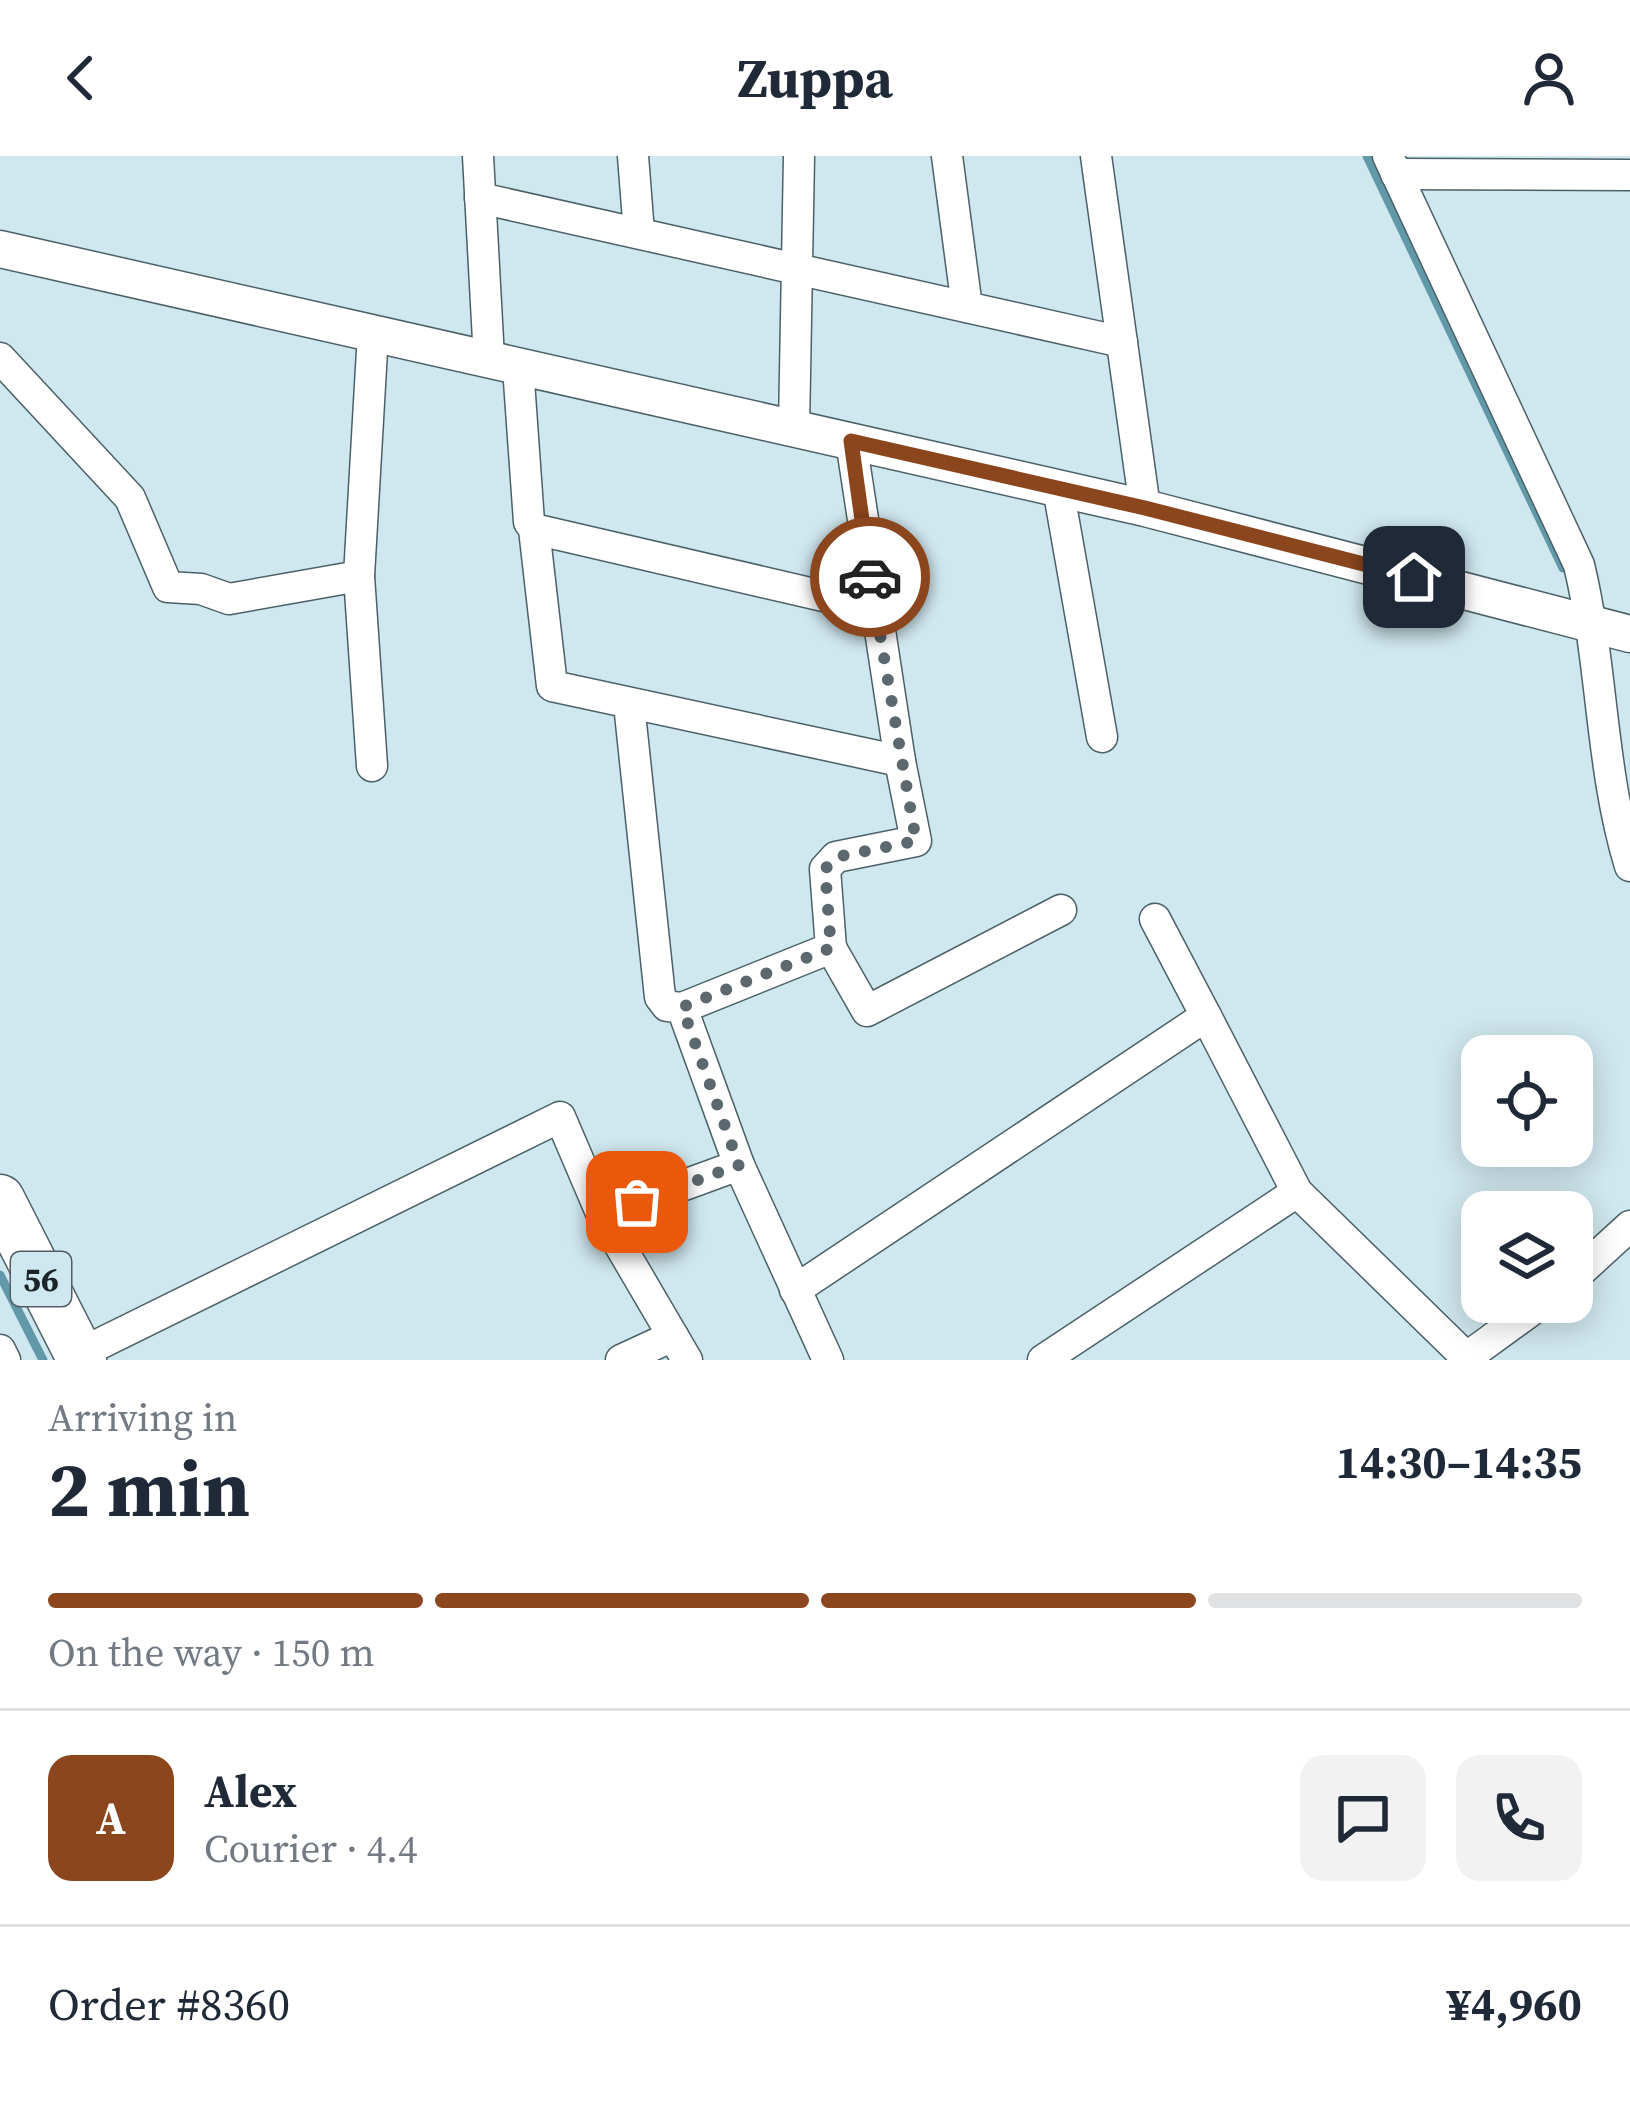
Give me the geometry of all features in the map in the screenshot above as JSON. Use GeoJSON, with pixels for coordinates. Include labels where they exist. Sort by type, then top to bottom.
{"type":"FeatureCollection","features":[{"type":"Feature","properties":{"kind":"main road","name":"56"},"geometry":{"type":"LineString","coordinates":[[0,1199],[81,1357]]}},
{"type":"Feature","properties":{"kind":"street"},"geometry":{"type":"LineString","coordinates":[[478,156],[503,363],[529,522],[534,529],[552,686],[901,761]]}},
{"type":"Feature","properties":{"kind":"street"},"geometry":{"type":"LineString","coordinates":[[633,156],[639,233]]}},
{"type":"Feature","properties":{"kind":"street"},"geometry":{"type":"LineString","coordinates":[[794,428],[799,156]]}},
{"type":"Feature","properties":{"kind":"street"},"geometry":{"type":"LineString","coordinates":[[947,156],[968,307]]}},
{"type":"Feature","properties":{"kind":"street"},"geometry":{"type":"LineString","coordinates":[[1096,156],[1145,508]]}},
{"type":"Feature","properties":{"kind":"street"},"geometry":{"type":"LineString","coordinates":[[1630,175],[1392,165],[1579,565],[1593,622],[1614,815],[1630,866]]}},
{"type":"Feature","properties":{"kind":"street"},"geometry":{"type":"LineString","coordinates":[[480,197],[1122,342]]}},
{"type":"Feature","properties":{"kind":"street"},"geometry":{"type":"LineString","coordinates":[[0,249],[1145,508],[1630,634]]}},
{"type":"Feature","properties":{"kind":"street"},"geometry":{"type":"LineString","coordinates":[[372,766],[359,576],[373,333]]}},
{"type":"Feature","properties":{"kind":"street"},"geometry":{"type":"LineString","coordinates":[[0,358],[130,498],[169,587],[201,589],[229,599],[359,576]]}},
{"type":"Feature","properties":{"kind":"street"},"geometry":{"type":"LineString","coordinates":[[851,441],[874,608],[916,841],[836,857],[825,869],[831,948],[867,1011],[1061,910]]}},
{"type":"Feature","properties":{"kind":"street"},"geometry":{"type":"LineString","coordinates":[[1058,488],[1102,737]]}},
{"type":"Feature","properties":{"kind":"street"},"geometry":{"type":"LineString","coordinates":[[534,529],[874,608]]}},
{"type":"Feature","properties":{"kind":"street"},"geometry":{"type":"LineString","coordinates":[[629,704],[660,997],[668,1006],[682,1007],[831,948]]}},
{"type":"Feature","properties":{"kind":"street"},"geometry":{"type":"LineString","coordinates":[[1155,919],[1297,1192],[1465,1359],[1514,1323]]}},
{"type":"Feature","properties":{"kind":"street"},"geometry":{"type":"LineString","coordinates":[[682,1007],[739,1165],[829,1360]]}},
{"type":"Feature","properties":{"kind":"street"},"geometry":{"type":"LineString","coordinates":[[795,1290],[1206,1016]]}},
{"type":"Feature","properties":{"kind":"street"},"geometry":{"type":"LineString","coordinates":[[81,1357],[560,1117],[602,1215],[680,1348],[621,1360]]}},
{"type":"Feature","properties":{"kind":"street"},"geometry":{"type":"LineString","coordinates":[[602,1215],[739,1165]]}},
{"type":"Feature","properties":{"kind":"street"},"geometry":{"type":"LineString","coordinates":[[1043,1360],[1297,1192]]}},
{"type":"Feature","properties":{"kind":"street"},"geometry":{"type":"LineString","coordinates":[[1593,1260],[1630,1226]]}},
{"type":"Feature","properties":{"kind":"street"},"geometry":{"type":"LineString","coordinates":[[0,1350],[5,1360]]}},
{"type":"Feature","properties":{"kind":"waterway"},"geometry":{"type":"LineString","coordinates":[[1367,156],[1563,568]]}},
{"type":"Feature","properties":{"kind":"waterway"},"geometry":{"type":"LineString","coordinates":[[0,1275],[43,1360]]}},
{"type":"Feature","properties":{"kind":"way so far"},"geometry":{"type":"LineString","coordinates":[[637,1202],[739,1165],[682,1007],[831,948],[825,869],[836,857],[916,841],[870,577]]}},
{"type":"Feature","properties":{"kind":"route"},"geometry":{"type":"LineString","coordinates":[[870,577],[851,441],[1145,508],[1414,577]]}}]}
